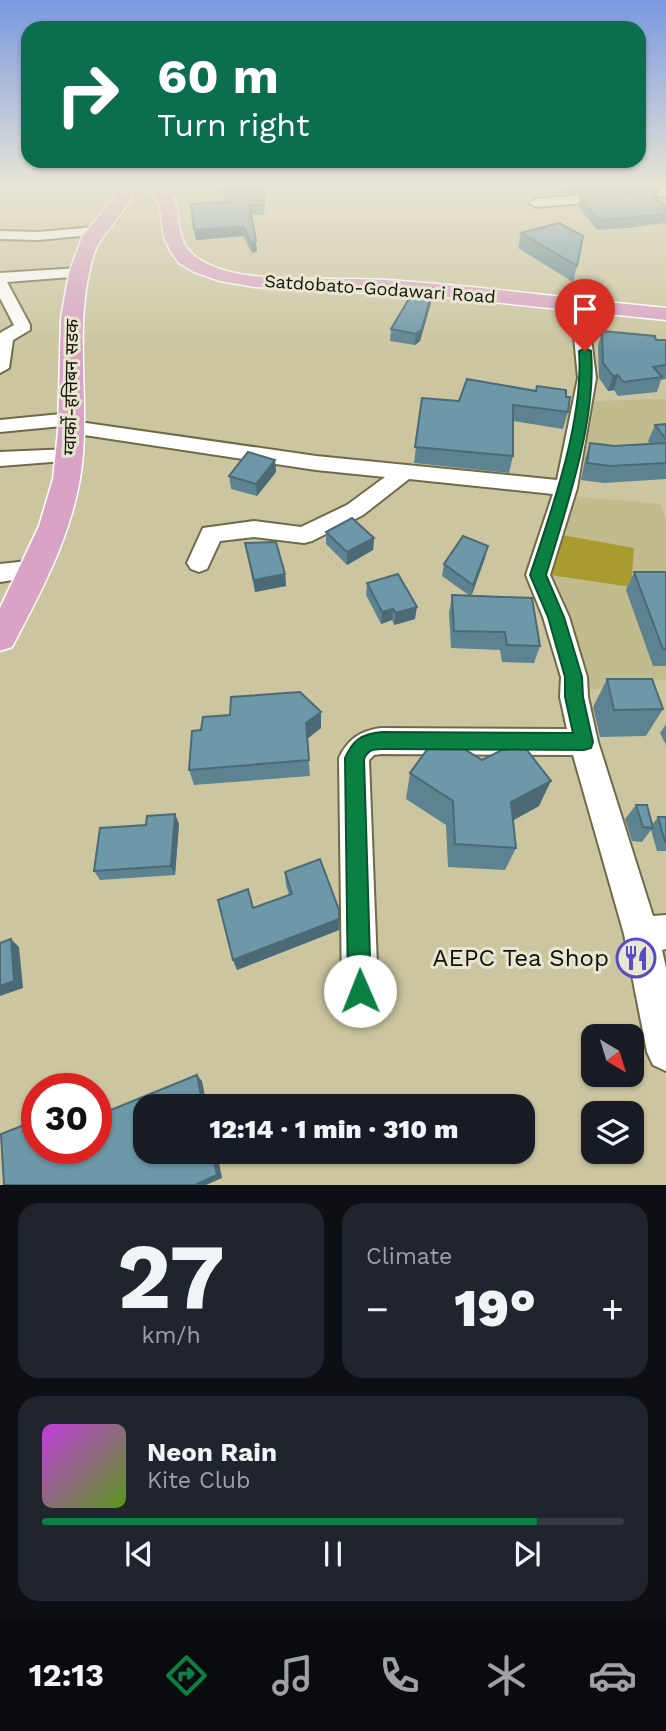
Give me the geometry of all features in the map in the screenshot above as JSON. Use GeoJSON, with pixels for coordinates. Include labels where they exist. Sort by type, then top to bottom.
{"type":"FeatureCollection","features":[{"type":"Feature","properties":{"kind":"main road","name":"ग्वार्को-हत्तिबन सडक"},"geometry":{"type":"LineString","coordinates":[[0,638],[37,569],[61,508],[70,455],[68,354],[79,273],[91,239]]}},
{"type":"Feature","properties":{"kind":"main road","name":"Satdobato-Godawari Road"},"geometry":{"type":"LineString","coordinates":[[172,239],[184,258],[201,269],[222,276],[266,282],[413,288],[666,314]]}},
{"type":"Feature","properties":{"kind":"street"},"geometry":{"type":"LineString","coordinates":[[0,245],[48,239]]}},
{"type":"Feature","properties":{"kind":"street"},"geometry":{"type":"LineString","coordinates":[[0,368],[3,338],[22,330],[22,325],[0,281],[79,273]]}},
{"type":"Feature","properties":{"kind":"street"},"geometry":{"type":"LineString","coordinates":[[579,306],[587,378],[566,488],[538,575],[556,617],[574,677],[574,697],[584,742],[654,933],[666,1052]]}},
{"type":"Feature","properties":{"kind":"street"},"geometry":{"type":"LineString","coordinates":[[0,426],[71,423],[316,463],[566,488]]}},
{"type":"Feature","properties":{"kind":"street"},"geometry":{"type":"LineString","coordinates":[[0,459],[70,455]]}},
{"type":"Feature","properties":{"kind":"street"},"geometry":{"type":"LineString","coordinates":[[199,563],[211,534],[254,529],[304,536],[355,510],[407,470]]}},
{"type":"Feature","properties":{"kind":"street"},"geometry":{"type":"LineString","coordinates":[[0,573],[37,569]]}},
{"type":"Feature","properties":{"kind":"street"},"geometry":{"type":"LineString","coordinates":[[360,991],[354,758],[360,748],[368,741],[584,742]]}},
{"type":"Feature","properties":{"kind":"shaded area"},"geometry":{"type":"Polygon","coordinates":[[[666,399],[666,473],[653,457],[581,455],[594,401],[666,399]]]}},
{"type":"Feature","properties":{"kind":"shaded area"},"geometry":{"type":"Polygon","coordinates":[[[568,496],[661,504],[666,520],[666,679],[590,690],[550,575],[568,496]]]}},
{"type":"Feature","properties":{"kind":"shaded area"},"geometry":{"type":"Polygon","coordinates":[[[557,534],[634,548],[631,587],[550,575],[557,534]]]}},
{"type":"Feature","properties":{"kind":"building"},"geometry":{"type":"Polygon","coordinates":[[[532,239],[582,239],[577,266],[532,239]]]}},
{"type":"Feature","properties":{"kind":"building"},"geometry":{"type":"Polygon","coordinates":[[[416,287],[433,288],[422,329],[416,334],[391,329],[416,287]]]}},
{"type":"Feature","properties":{"kind":"building"},"geometry":{"type":"Polygon","coordinates":[[[602,331],[655,336],[656,340],[666,340],[666,365],[653,367],[662,377],[623,382],[618,375],[613,376],[603,363],[602,331]]]}},
{"type":"Feature","properties":{"kind":"building"},"geometry":{"type":"Polygon","coordinates":[[[467,379],[536,391],[537,386],[566,390],[566,397],[570,397],[568,412],[513,405],[513,456],[415,447],[422,398],[459,401],[467,379]]]}},
{"type":"Feature","properties":{"kind":"building"},"geometry":{"type":"Polygon","coordinates":[[[666,424],[666,439],[655,425],[666,424]]]}},
{"type":"Feature","properties":{"kind":"building"},"geometry":{"type":"Polygon","coordinates":[[[590,443],[614,446],[666,443],[666,463],[610,466],[587,463],[590,443]]]}},
{"type":"Feature","properties":{"kind":"building"},"geometry":{"type":"Polygon","coordinates":[[[248,452],[275,460],[256,484],[229,476],[248,452]]]}},
{"type":"Feature","properties":{"kind":"building"},"geometry":{"type":"Polygon","coordinates":[[[352,518],[374,538],[347,552],[326,532],[352,518]]]}},
{"type":"Feature","properties":{"kind":"building"},"geometry":{"type":"Polygon","coordinates":[[[463,536],[488,546],[473,585],[444,564],[463,536]]]}},
{"type":"Feature","properties":{"kind":"building"},"geometry":{"type":"Polygon","coordinates":[[[276,542],[285,574],[254,580],[245,543],[276,542]]]}},
{"type":"Feature","properties":{"kind":"building"},"geometry":{"type":"Polygon","coordinates":[[[634,572],[666,572],[666,649],[663,649],[634,572]]]}},
{"type":"Feature","properties":{"kind":"building"},"geometry":{"type":"Polygon","coordinates":[[[398,574],[417,607],[396,613],[393,609],[382,612],[367,583],[398,574]]]}},
{"type":"Feature","properties":{"kind":"building"},"geometry":{"type":"Polygon","coordinates":[[[452,595],[532,598],[540,646],[507,645],[505,632],[454,631],[452,595]]]}},
{"type":"Feature","properties":{"kind":"building"},"geometry":{"type":"Polygon","coordinates":[[[607,679],[652,679],[663,709],[614,710],[607,679]]]}},
{"type":"Feature","properties":{"kind":"building"},"geometry":{"type":"Polygon","coordinates":[[[300,692],[321,712],[306,723],[309,760],[189,770],[192,731],[201,730],[203,717],[230,715],[231,697],[300,692]]]}},
{"type":"Feature","properties":{"kind":"building"},"geometry":{"type":"Polygon","coordinates":[[[439,733],[482,760],[520,741],[551,781],[511,802],[516,848],[455,844],[453,801],[410,773],[439,733]]]}},
{"type":"Feature","properties":{"kind":"building"},"geometry":{"type":"Polygon","coordinates":[[[636,805],[647,805],[653,828],[643,827],[636,805]]]}},
{"type":"Feature","properties":{"kind":"building"},"geometry":{"type":"Polygon","coordinates":[[[175,814],[171,866],[94,871],[100,828],[146,825],[147,816],[175,814]]]}},
{"type":"Feature","properties":{"kind":"building"},"geometry":{"type":"Polygon","coordinates":[[[658,817],[666,817],[666,842],[665,842],[658,817]]]}},
{"type":"Feature","properties":{"kind":"building"},"geometry":{"type":"Polygon","coordinates":[[[320,859],[339,910],[339,919],[233,960],[218,900],[248,889],[253,908],[292,894],[285,872],[320,859]]]}},
{"type":"Feature","properties":{"kind":"building"},"geometry":{"type":"Polygon","coordinates":[[[11,939],[14,981],[0,986],[0,943],[11,939]]]}},
{"type":"Feature","properties":{"kind":"building"},"geometry":{"type":"Polygon","coordinates":[[[197,1075],[201,1094],[150,1094],[197,1075]]]}},
{"type":"Feature","properties":{"kind":"building"},"geometry":{"type":"Polygon","coordinates":[[[133,1101],[133,1164],[215,1164],[217,1175],[195,1185],[4,1185],[1,1134],[21,1126],[21,1164],[112,1164],[112,1110],[133,1101]]]}},
{"type":"Feature","properties":{"kind":"place","name":"AEPC Tea Shop"},"geometry":{"type":"Point","coordinates":[636,958]}},
{"type":"Feature","properties":{"kind":"route"},"geometry":{"type":"LineString","coordinates":[[360,991],[354,758],[360,748],[368,741],[584,742],[574,697],[574,677],[556,617],[538,575],[566,488],[587,378],[585,351]]}}]}
